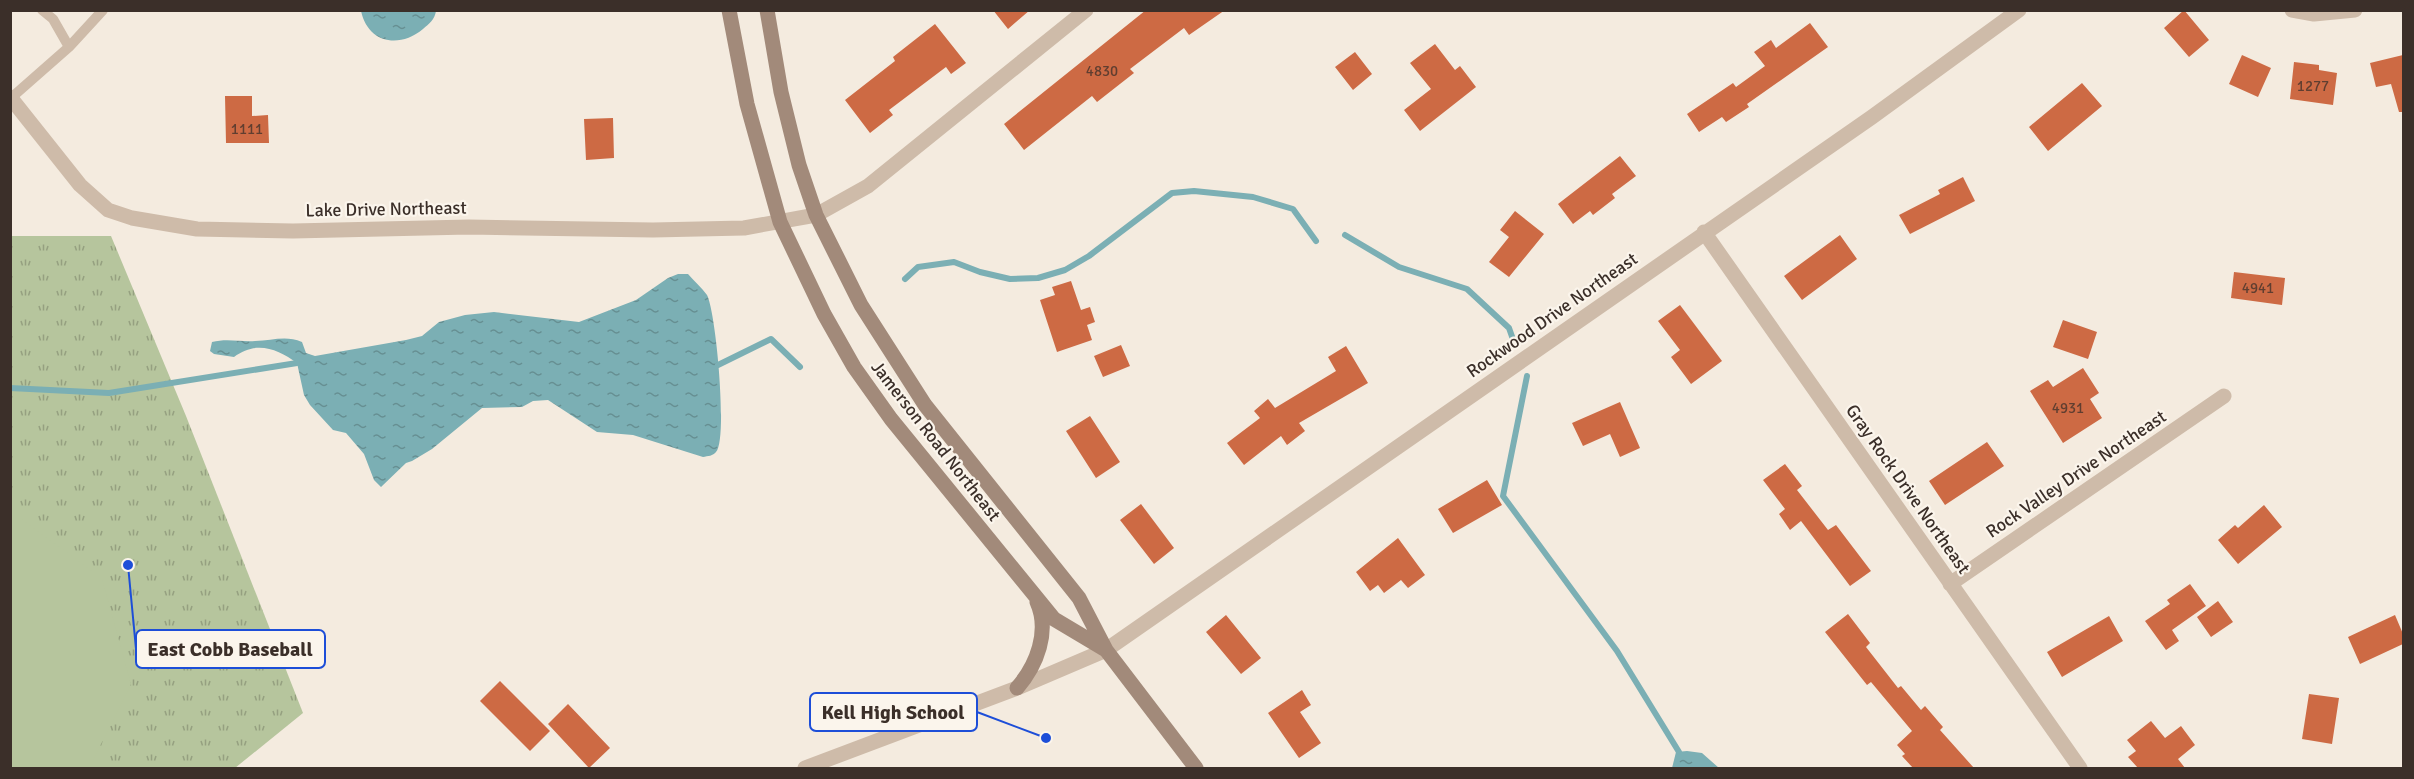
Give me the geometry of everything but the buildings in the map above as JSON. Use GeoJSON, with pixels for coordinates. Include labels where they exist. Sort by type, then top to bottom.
{"type":"FeatureCollection","features":[{"type":"Feature","properties":{"kind":"street","name":"Jamerson Road Northeast"},"geometry":{"type":"LineString","coordinates":[[729,10],[759,155],[780,222],[824,314],[854,367],[898,429],[1054,619],[1106,650]]}},
{"type":"Feature","properties":{"kind":"street","name":"Jamerson Road Northeast"},"geometry":{"type":"LineString","coordinates":[[766,10],[790,133],[816,215],[861,305],[898,366],[988,486],[1079,598],[1106,650],[1196,768]]}},
{"type":"Feature","properties":{"kind":"street","name":"Lake Drive Northeast"},"geometry":{"type":"LineString","coordinates":[[11,98],[80,185],[108,210],[132,218],[197,229],[293,231],[469,227],[653,230],[744,228],[816,215],[868,186],[1086,10]]}},
{"type":"Feature","properties":{"kind":"street","name":"Rockwood Drive Northeast"},"geometry":{"type":"LineString","coordinates":[[805,768],[1017,688],[1106,650],[1872,117],[2019,10]]}},
{"type":"Feature","properties":{"kind":"street"},"geometry":{"type":"LineString","coordinates":[[2292,10],[2314,14],[2355,10]]}},
{"type":"Feature","properties":{"kind":"street","name":"Gray Rock Drive Northeast"},"geometry":{"type":"LineString","coordinates":[[1704,232],[2080,768]]}},
{"type":"Feature","properties":{"kind":"street","name":"Rock Valley Drive Northeast"},"geometry":{"type":"LineString","coordinates":[[1950,584],[2224,396]]}},
{"type":"Feature","properties":{"kind":"street"},"geometry":{"type":"LineString","coordinates":[[1017,688],[1030,671],[1040,646],[1041,613],[1033,594]]}},
{"type":"Feature","properties":{"kind":"lane"},"geometry":{"type":"LineString","coordinates":[[42,10],[53,19],[69,47]]}},
{"type":"Feature","properties":{"kind":"lane"},"geometry":{"type":"LineString","coordinates":[[11,98],[69,47],[103,10]]}},
{"type":"Feature","properties":{"kind":"green space"},"geometry":{"type":"Polygon","coordinates":[[[10,236],[111,236],[186,416],[303,713],[235,768],[11,768],[10,236]]]}},
{"type":"Feature","properties":{"kind":"green space"},"geometry":{"type":"Polygon","coordinates":[[[11,511],[102,579],[131,684],[89,768],[11,768],[11,511]]]}},
{"type":"Feature","properties":{"kind":"water"},"geometry":{"type":"Polygon","coordinates":[[[361,10],[436,11],[433,19],[423,29],[414,35],[395,41],[386,40],[370,30],[361,10]]]}},
{"type":"Feature","properties":{"kind":"water"},"geometry":{"type":"Polygon","coordinates":[[[678,274],[688,274],[707,295],[714,325],[721,424],[716,452],[703,457],[633,435],[597,432],[548,400],[533,401],[522,407],[482,408],[432,449],[406,463],[381,487],[374,480],[364,454],[346,433],[333,430],[310,405],[304,395],[297,363],[267,348],[250,349],[234,357],[214,354],[210,351],[212,342],[218,341],[284,339],[302,342],[306,353],[315,356],[406,340],[422,336],[439,322],[465,315],[494,312],[579,322],[636,300],[668,278],[678,274]]]}},
{"type":"Feature","properties":{"kind":"water"},"geometry":{"type":"Polygon","coordinates":[[[1676,752],[1702,753],[1719,768],[1672,768],[1676,752]]]}},
{"type":"Feature","properties":{"kind":"waterway"},"geometry":{"type":"LineString","coordinates":[[905,279],[918,267],[954,262],[980,272],[1010,279],[1038,278],[1065,270],[1089,256],[1172,193],[1194,191],[1253,197],[1293,209],[1316,241]]}},
{"type":"Feature","properties":{"kind":"waterway"},"geometry":{"type":"LineString","coordinates":[[1345,235],[1399,267],[1467,289],[1509,328],[1515,345]]}},
{"type":"Feature","properties":{"kind":"waterway"},"geometry":{"type":"LineString","coordinates":[[718,365],[771,339],[800,367]]}},
{"type":"Feature","properties":{"kind":"waterway"},"geometry":{"type":"LineString","coordinates":[[10,388],[109,393],[297,363]]}},
{"type":"Feature","properties":{"kind":"waterway"},"geometry":{"type":"LineString","coordinates":[[1527,376],[1503,496],[1617,651],[1679,752]]}},
{"type":"Feature","properties":{"kind":"place","name":"East Cobb Baseball"},"geometry":{"type":"Point","coordinates":[128,565]}},
{"type":"Feature","properties":{"kind":"place","name":"Kell High School"},"geometry":{"type":"Point","coordinates":[1046,738]}}]}
